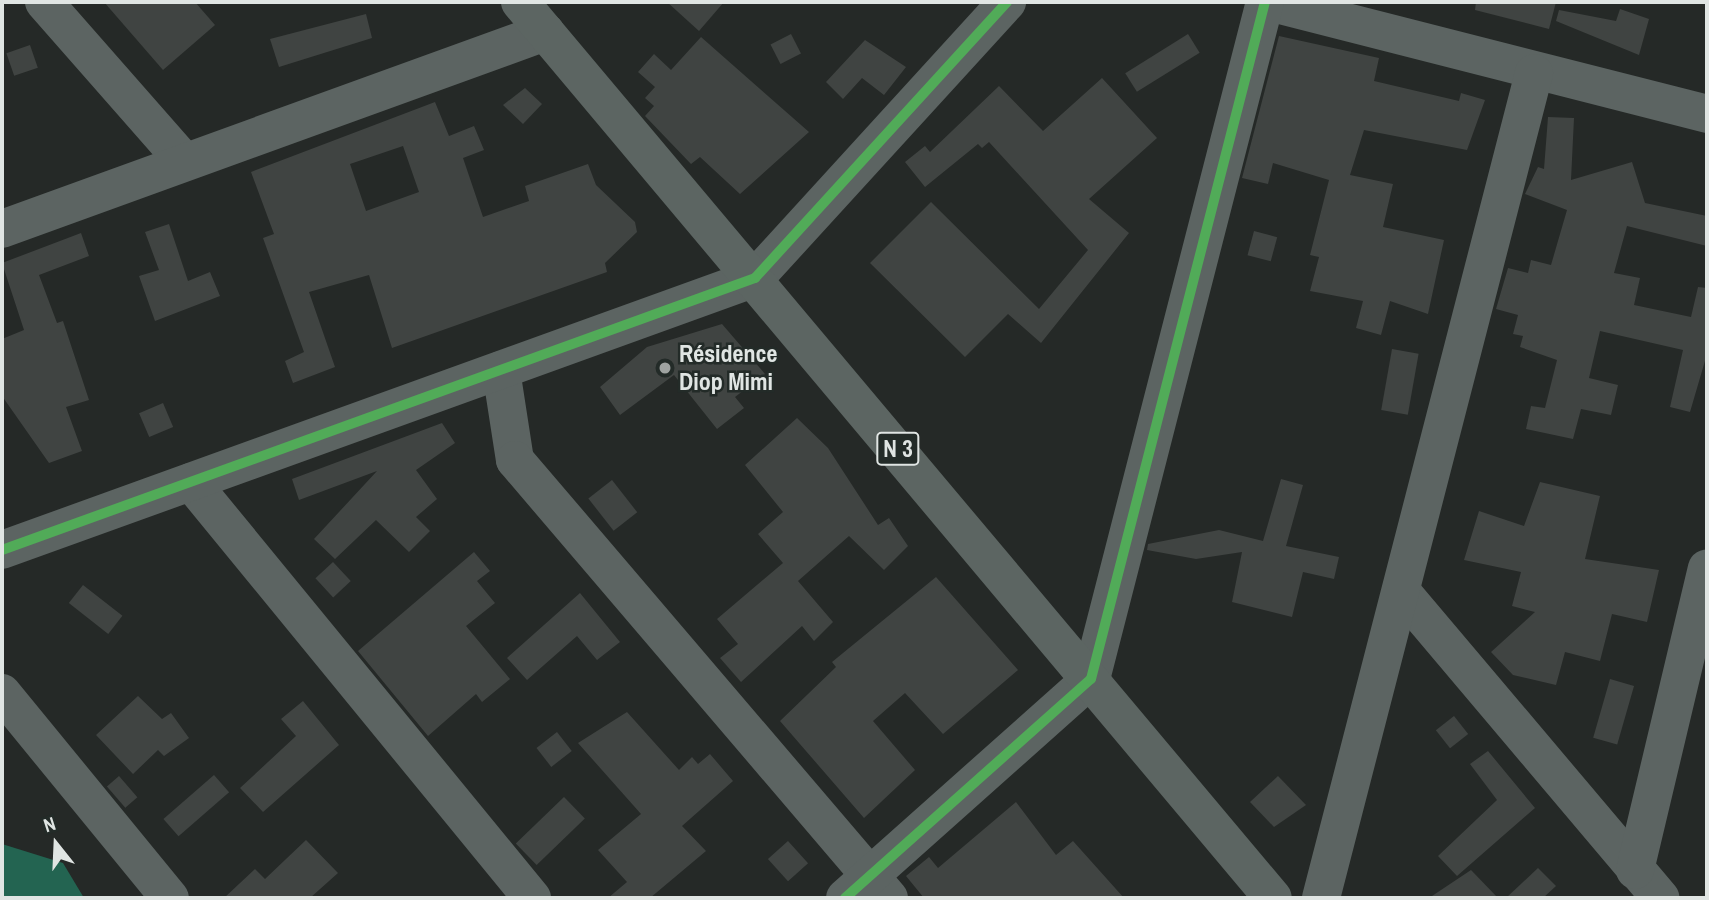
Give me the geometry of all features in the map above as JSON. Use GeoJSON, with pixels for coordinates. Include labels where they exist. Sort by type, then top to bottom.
{"type":"FeatureCollection","features":[{"type":"Feature","properties":{"kind":"main road","name":"N 3"},"geometry":{"type":"LineString","coordinates":[[520,2],[755,278],[1273,898]]}},
{"type":"Feature","properties":{"kind":"street"},"geometry":{"type":"LineString","coordinates":[[44,2],[183,160]]}},
{"type":"Feature","properties":{"kind":"street"},"geometry":{"type":"LineString","coordinates":[[2,550],[755,278],[1007,2]]}},
{"type":"Feature","properties":{"kind":"street"},"geometry":{"type":"LineString","coordinates":[[501,370],[515,460],[868,891],[1091,679],[1267,2],[1534,73],[1707,114]]}},
{"type":"Feature","properties":{"kind":"street"},"geometry":{"type":"LineString","coordinates":[[2,229],[183,160],[545,33]]}},
{"type":"Feature","properties":{"kind":"street"},"geometry":{"type":"LineString","coordinates":[[1321,898],[1534,73]]}},
{"type":"Feature","properties":{"kind":"street"},"geometry":{"type":"LineString","coordinates":[[191,482],[533,898]]}},
{"type":"Feature","properties":{"kind":"street"},"geometry":{"type":"LineString","coordinates":[[1635,870],[1707,568]]}},
{"type":"Feature","properties":{"kind":"street"},"geometry":{"type":"LineString","coordinates":[[1401,591],[1660,898]]}},
{"type":"Feature","properties":{"kind":"street"},"geometry":{"type":"LineString","coordinates":[[2,693],[170,898]]}},
{"type":"Feature","properties":{"kind":"shaded area"},"geometry":{"type":"Polygon","coordinates":[[[2,844],[63,863],[84,898],[2,898],[2,844]]]}},
{"type":"Feature","properties":{"kind":"building"},"geometry":{"type":"Polygon","coordinates":[[[104,2],[195,2],[215,25],[163,70],[104,2]]]}},
{"type":"Feature","properties":{"kind":"building"},"geometry":{"type":"Polygon","coordinates":[[[667,2],[724,2],[699,31],[667,2]]]}},
{"type":"Feature","properties":{"kind":"building"},"geometry":{"type":"Polygon","coordinates":[[[1476,2],[1556,2],[1549,29],[1475,10],[1476,2]]]}},
{"type":"Feature","properties":{"kind":"building"},"geometry":{"type":"Polygon","coordinates":[[[1620,9],[1649,19],[1639,55],[1556,21],[1559,10],[1616,21],[1620,9]]]}},
{"type":"Feature","properties":{"kind":"building"},"geometry":{"type":"Polygon","coordinates":[[[366,14],[372,38],[279,67],[270,39],[366,14]]]}},
{"type":"Feature","properties":{"kind":"building"},"geometry":{"type":"Polygon","coordinates":[[[791,34],[801,54],[780,64],[771,44],[791,34]]]}},
{"type":"Feature","properties":{"kind":"building"},"geometry":{"type":"Polygon","coordinates":[[[1188,34],[1200,53],[1137,92],[1125,73],[1188,34]]]}},
{"type":"Feature","properties":{"kind":"building"},"geometry":{"type":"Polygon","coordinates":[[[1279,36],[1379,58],[1374,81],[1459,101],[1461,93],[1485,100],[1467,150],[1364,130],[1350,175],[1393,184],[1383,227],[1444,240],[1428,314],[1390,301],[1381,335],[1356,328],[1363,301],[1310,291],[1319,257],[1310,255],[1329,180],[1273,163],[1268,184],[1242,178],[1279,36]]]}},
{"type":"Feature","properties":{"kind":"building"},"geometry":{"type":"Polygon","coordinates":[[[701,37],[809,132],[740,194],[700,157],[691,164],[645,116],[654,106],[645,98],[655,87],[638,72],[654,54],[671,70],[701,37]]]}},
{"type":"Feature","properties":{"kind":"building"},"geometry":{"type":"Polygon","coordinates":[[[865,40],[906,67],[884,95],[862,78],[843,99],[826,82],[865,40]]]}},
{"type":"Feature","properties":{"kind":"building"},"geometry":{"type":"Polygon","coordinates":[[[30,45],[38,68],[14,76],[6,53],[30,45]]]}},
{"type":"Feature","properties":{"kind":"building"},"geometry":{"type":"Polygon","coordinates":[[[1102,78],[1157,138],[1089,199],[1129,233],[1041,343],[1008,314],[965,357],[870,263],[931,202],[1039,309],[1088,250],[989,142],[982,148],[978,144],[925,187],[905,162],[925,146],[930,152],[999,86],[1043,131],[1102,78]]]}},
{"type":"Feature","properties":{"kind":"building"},"geometry":{"type":"Polygon","coordinates":[[[525,88],[542,104],[523,124],[503,105],[525,88]]]}},
{"type":"Feature","properties":{"kind":"building"},"geometry":{"type":"Polygon","coordinates":[[[435,102],[449,136],[474,126],[484,150],[463,158],[483,217],[529,201],[525,186],[588,164],[596,185],[635,222],[637,232],[605,263],[607,272],[392,348],[369,275],[309,292],[335,367],[293,383],[285,361],[304,352],[263,238],[274,234],[251,172],[435,102]],[[403,146],[350,164],[366,211],[419,192],[403,146]]]}},
{"type":"Feature","properties":{"kind":"building"},"geometry":{"type":"Polygon","coordinates":[[[1548,117],[1574,118],[1571,180],[1632,162],[1645,203],[1707,216],[1707,246],[1627,226],[1614,273],[1640,278],[1634,305],[1691,317],[1698,287],[1707,288],[1707,354],[1690,412],[1670,407],[1683,350],[1600,331],[1589,378],[1618,385],[1611,415],[1581,409],[1573,439],[1526,429],[1531,406],[1545,408],[1557,360],[1520,347],[1523,336],[1513,334],[1518,315],[1496,309],[1508,268],[1528,273],[1531,260],[1551,265],[1567,210],[1525,194],[1538,167],[1544,169],[1548,117]]]}},
{"type":"Feature","properties":{"kind":"building"},"geometry":{"type":"Polygon","coordinates":[[[169,224],[188,281],[210,272],[220,296],[155,321],[139,276],[159,270],[145,232],[169,224]]]}},
{"type":"Feature","properties":{"kind":"building"},"geometry":{"type":"Polygon","coordinates":[[[1254,231],[1277,237],[1271,261],[1248,255],[1254,231]]]}},
{"type":"Feature","properties":{"kind":"building"},"geometry":{"type":"Polygon","coordinates":[[[81,233],[89,256],[39,275],[57,323],[63,321],[89,400],[66,407],[82,451],[49,463],[2,396],[2,339],[24,330],[2,263],[81,233]]]}},
{"type":"Feature","properties":{"kind":"building"},"geometry":{"type":"Polygon","coordinates":[[[722,324],[765,374],[735,397],[744,408],[717,429],[674,375],[620,415],[600,387],[647,347],[722,324]]]}},
{"type":"Feature","properties":{"kind":"building"},"geometry":{"type":"Polygon","coordinates":[[[1392,349],[1419,354],[1408,415],[1381,410],[1392,349]]]}},
{"type":"Feature","properties":{"kind":"building"},"geometry":{"type":"Polygon","coordinates":[[[163,403],[173,427],[149,437],[139,413],[163,403]]]}},
{"type":"Feature","properties":{"kind":"building"},"geometry":{"type":"Polygon","coordinates":[[[797,418],[828,448],[878,525],[889,518],[908,546],[884,570],[849,536],[798,581],[833,622],[814,641],[802,626],[741,682],[720,658],[738,644],[717,619],[783,563],[758,534],[783,512],[745,465],[797,418]]]}},
{"type":"Feature","properties":{"kind":"building"},"geometry":{"type":"Polygon","coordinates":[[[442,423],[455,443],[416,470],[437,499],[416,517],[430,531],[409,552],[376,520],[335,559],[314,539],[377,471],[299,500],[292,479],[442,423]]]}},
{"type":"Feature","properties":{"kind":"building"},"geometry":{"type":"Polygon","coordinates":[[[1281,479],[1303,485],[1286,546],[1339,557],[1334,579],[1303,572],[1292,617],[1232,602],[1242,552],[1196,559],[1147,550],[1148,544],[1219,530],[1263,541],[1281,479]]]}},
{"type":"Feature","properties":{"kind":"building"},"geometry":{"type":"Polygon","coordinates":[[[612,480],[637,512],[614,531],[588,498],[612,480]]]}},
{"type":"Feature","properties":{"kind":"building"},"geometry":{"type":"Polygon","coordinates":[[[1540,482],[1600,496],[1585,559],[1659,570],[1647,622],[1612,614],[1600,661],[1565,652],[1556,685],[1513,675],[1491,652],[1535,612],[1512,606],[1521,572],[1464,560],[1479,511],[1524,526],[1540,482]]]}},
{"type":"Feature","properties":{"kind":"building"},"geometry":{"type":"Polygon","coordinates":[[[474,552],[490,571],[477,581],[495,603],[466,626],[510,679],[482,702],[476,694],[428,736],[358,651],[474,552]]]}},
{"type":"Feature","properties":{"kind":"building"},"geometry":{"type":"Polygon","coordinates":[[[333,562],[351,581],[333,597],[315,578],[333,562]]]}},
{"type":"Feature","properties":{"kind":"building"},"geometry":{"type":"Polygon","coordinates":[[[936,577],[1018,670],[943,734],[905,693],[873,721],[915,770],[864,818],[780,721],[836,667],[832,662],[936,577]]]}},
{"type":"Feature","properties":{"kind":"building"},"geometry":{"type":"Polygon","coordinates":[[[83,585],[122,616],[108,634],[69,603],[83,585]]]}},
{"type":"Feature","properties":{"kind":"building"},"geometry":{"type":"Polygon","coordinates":[[[580,593],[620,642],[597,660],[577,636],[527,680],[507,658],[580,593]]]}},
{"type":"Feature","properties":{"kind":"building"},"geometry":{"type":"Polygon","coordinates":[[[1610,679],[1634,686],[1617,745],[1593,738],[1610,679]]]}},
{"type":"Feature","properties":{"kind":"building"},"geometry":{"type":"Polygon","coordinates":[[[138,696],[162,719],[171,713],[189,738],[164,756],[158,750],[133,774],[96,735],[138,696]]]}},
{"type":"Feature","properties":{"kind":"building"},"geometry":{"type":"Polygon","coordinates":[[[303,701],[339,745],[263,812],[240,788],[296,736],[281,719],[303,701]]]}},
{"type":"Feature","properties":{"kind":"building"},"geometry":{"type":"Polygon","coordinates":[[[627,712],[679,770],[692,757],[698,764],[710,754],[733,781],[682,826],[706,851],[650,898],[608,898],[627,882],[598,850],[641,814],[578,743],[627,712]]]}},
{"type":"Feature","properties":{"kind":"building"},"geometry":{"type":"Polygon","coordinates":[[[1454,716],[1468,734],[1450,748],[1436,730],[1454,716]]]}},
{"type":"Feature","properties":{"kind":"building"},"geometry":{"type":"Polygon","coordinates":[[[557,732],[572,751],[551,767],[537,748],[557,732]]]}},
{"type":"Feature","properties":{"kind":"building"},"geometry":{"type":"Polygon","coordinates":[[[1488,751],[1535,808],[1457,876],[1438,856],[1497,800],[1470,764],[1488,751]]]}},
{"type":"Feature","properties":{"kind":"building"},"geometry":{"type":"Polygon","coordinates":[[[214,775],[229,792],[179,836],[163,819],[214,775]]]}},
{"type":"Feature","properties":{"kind":"building"},"geometry":{"type":"Polygon","coordinates":[[[119,776],[137,797],[125,808],[107,786],[119,776]]]}},
{"type":"Feature","properties":{"kind":"building"},"geometry":{"type":"Polygon","coordinates":[[[1278,776],[1306,805],[1274,827],[1250,802],[1278,776]]]}},
{"type":"Feature","properties":{"kind":"building"},"geometry":{"type":"Polygon","coordinates":[[[564,797],[585,819],[537,865],[516,844],[564,797]]]}},
{"type":"Feature","properties":{"kind":"building"},"geometry":{"type":"Polygon","coordinates":[[[1016,802],[1056,855],[1073,841],[1124,898],[924,898],[906,876],[929,857],[938,868],[1016,802]]]}},
{"type":"Feature","properties":{"kind":"building"},"geometry":{"type":"Polygon","coordinates":[[[306,840],[338,873],[310,898],[224,898],[255,869],[265,879],[306,840]]]}},
{"type":"Feature","properties":{"kind":"building"},"geometry":{"type":"Polygon","coordinates":[[[788,841],[808,863],[788,881],[768,859],[788,841]]]}},
{"type":"Feature","properties":{"kind":"building"},"geometry":{"type":"Polygon","coordinates":[[[1538,868],[1556,886],[1543,898],[1506,898],[1538,868]]]}},
{"type":"Feature","properties":{"kind":"building"},"geometry":{"type":"Polygon","coordinates":[[[1471,870],[1498,898],[1429,898],[1471,870]]]}},
{"type":"Feature","properties":{"kind":"cycle path"},"geometry":{"type":"LineString","coordinates":[[2,550],[755,278],[1007,2]]}},
{"type":"Feature","properties":{"kind":"cycle path"},"geometry":{"type":"LineString","coordinates":[[845,898],[1091,679],[1265,2]]}},
{"type":"Feature","properties":{"kind":"place","name":"Résidence Diop Mimi"},"geometry":{"type":"Point","coordinates":[665,368]}}]}
